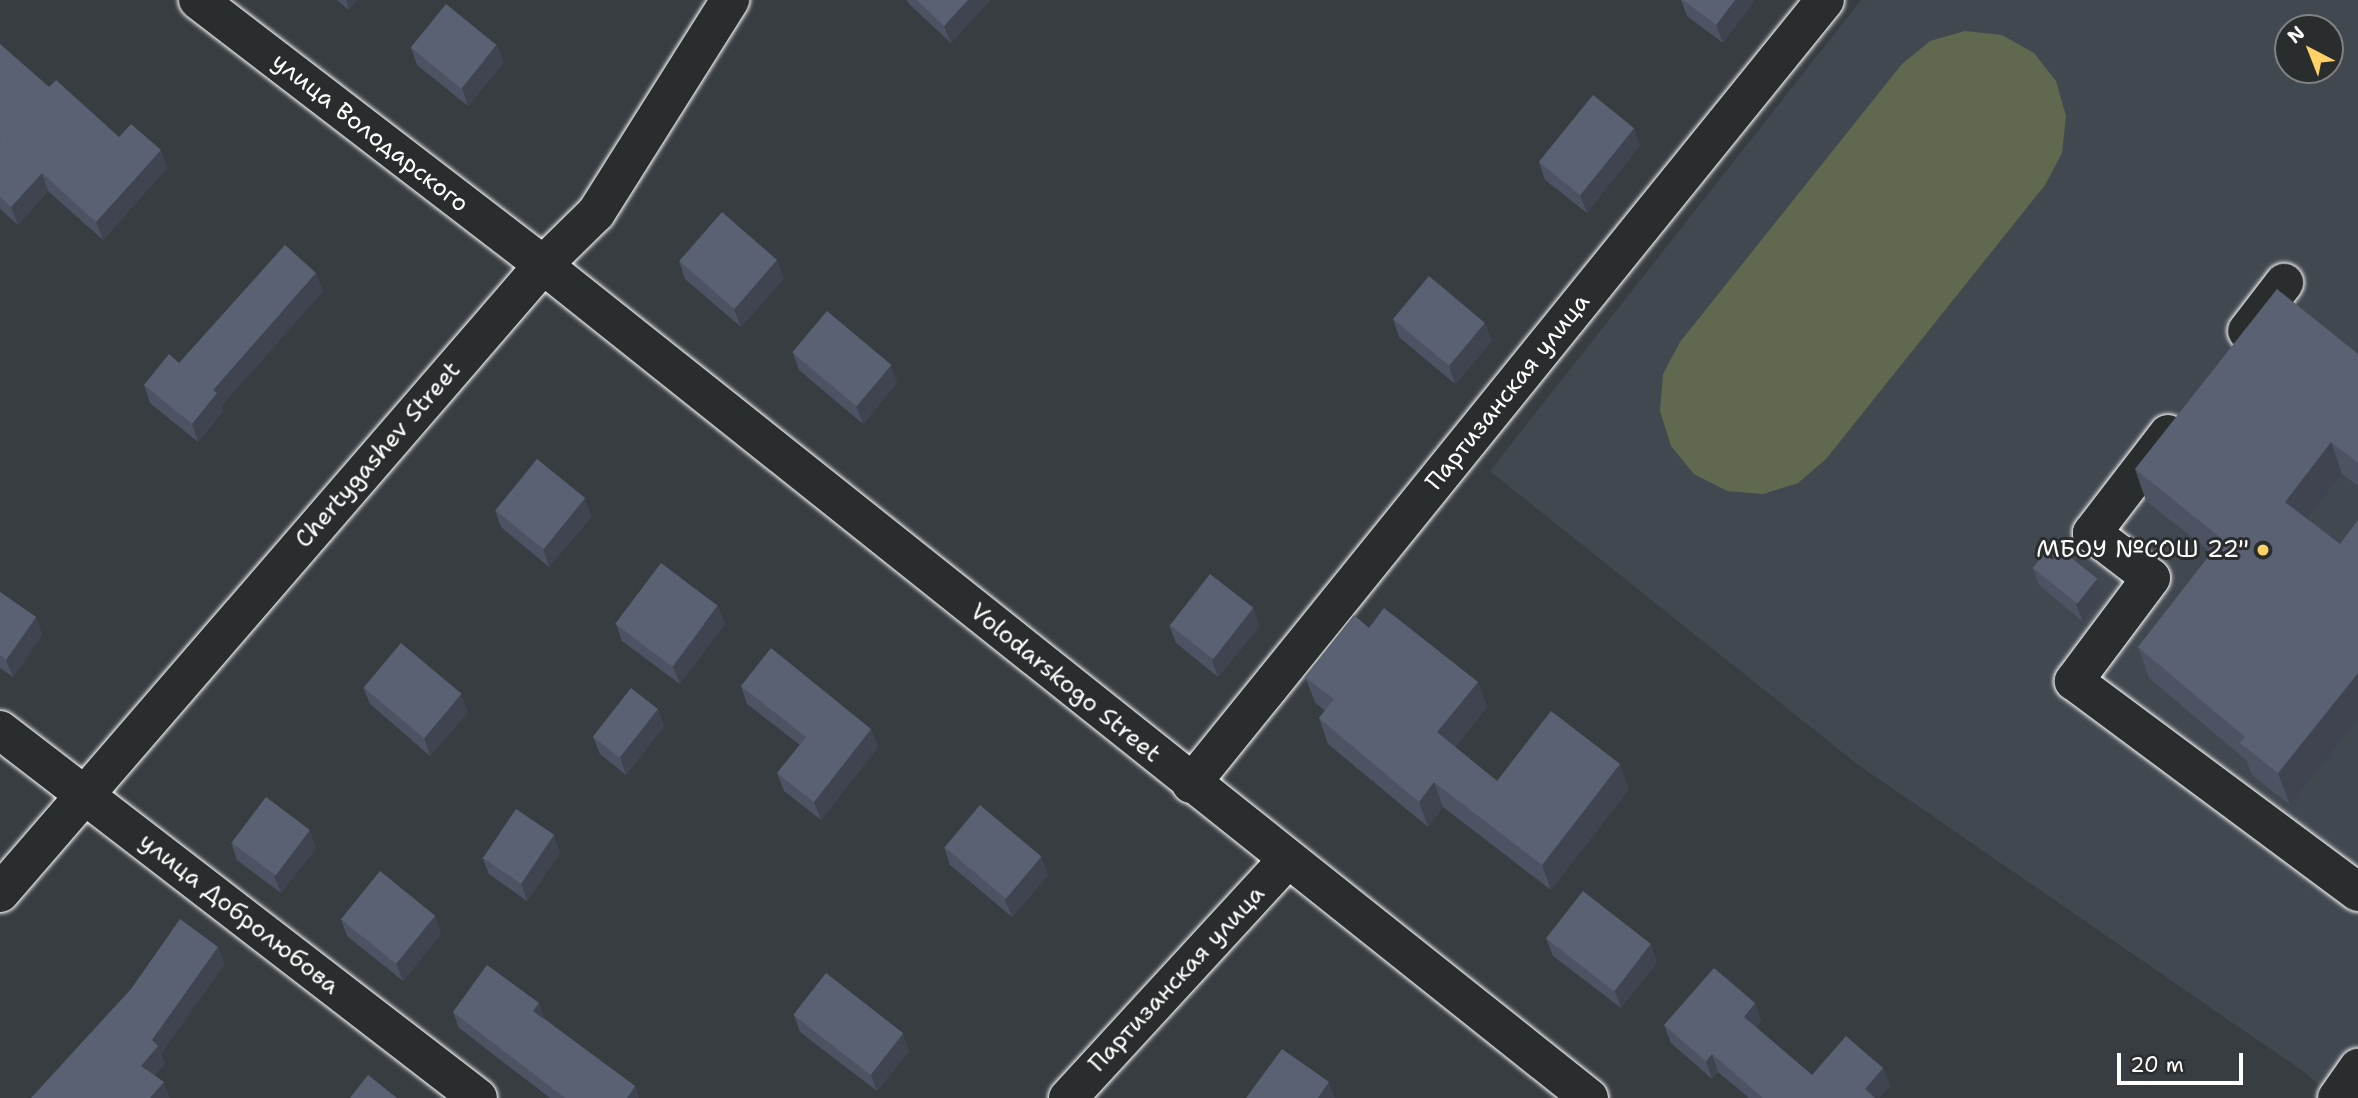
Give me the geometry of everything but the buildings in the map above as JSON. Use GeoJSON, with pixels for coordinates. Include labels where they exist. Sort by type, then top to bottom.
{"type":"FeatureCollection","features":[{"type":"Feature","properties":{"kind":"street","name":"улица Володарского"},"geometry":{"type":"LineString","coordinates":[[198,0],[544,265]]}},
{"type":"Feature","properties":{"kind":"street","name":"Chertygashev Street"},"geometry":{"type":"LineString","coordinates":[[0,893],[82,793],[544,265],[596,213],[730,0]]}},
{"type":"Feature","properties":{"kind":"street","name":"Партизанская улица"},"geometry":{"type":"LineString","coordinates":[[1191,784],[1825,0]]}},
{"type":"Feature","properties":{"kind":"street","name":"Volodarskogo Street"},"geometry":{"type":"LineString","coordinates":[[544,265],[1191,784],[1589,1098]]}},
{"type":"Feature","properties":{"kind":"street"},"geometry":{"type":"LineString","coordinates":[[2226,359],[2284,283]]}},
{"type":"Feature","properties":{"kind":"street"},"geometry":{"type":"LineString","coordinates":[[2192,402],[2092,533],[2151,578],[2074,681],[2358,892]]}},
{"type":"Feature","properties":{"kind":"street","name":"улица Добролюбова"},"geometry":{"type":"LineString","coordinates":[[0,730],[478,1098]]}},
{"type":"Feature","properties":{"kind":"street","name":"Партизанская улица"},"geometry":{"type":"LineString","coordinates":[[1068,1098],[1287,860]]}},
{"type":"Feature","properties":{"kind":"street"},"geometry":{"type":"LineString","coordinates":[[2337,1098],[2358,1068]]}},
{"type":"Feature","properties":{"kind":"shaded area"},"geometry":{"type":"Polygon","coordinates":[[[1861,0],[2358,0],[2358,1098],[2334,1098],[2304,1072],[1857,764],[1490,471],[1861,0]]]}},
{"type":"Feature","properties":{"kind":"green space"},"geometry":{"type":"Polygon","coordinates":[[[1965,31],[2002,35],[2034,53],[2056,81],[2066,116],[2062,153],[2045,185],[1826,459],[1798,483],[1763,494],[1727,491],[1694,474],[1671,446],[1660,411],[1663,374],[1680,342],[1902,64],[1930,41],[1965,31]]]}},
{"type":"Feature","properties":{"kind":"place","name":"МБОУ №СОШ 22\""},"geometry":{"type":"Point","coordinates":[2263,550]}}]}
